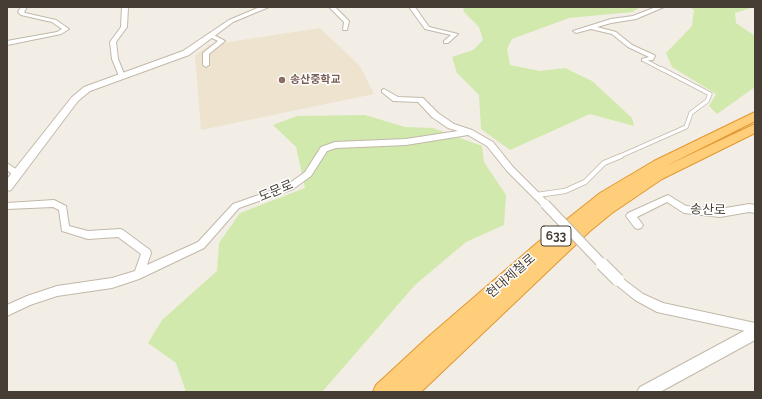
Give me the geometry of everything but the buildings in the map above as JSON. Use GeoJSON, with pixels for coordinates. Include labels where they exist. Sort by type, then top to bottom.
{"type":"FeatureCollection","features":[{"type":"Feature","properties":{"kind":"highway"},"geometry":{"type":"LineString","coordinates":[[730,134],[755,112]]}},
{"type":"Feature","properties":{"kind":"highway","name":"현대제철로"},"geometry":{"type":"LineString","coordinates":[[407,392],[585,227],[607,209],[658,176],[730,134],[755,116]]}},
{"type":"Feature","properties":{"kind":"highway"},"geometry":{"type":"LineString","coordinates":[[730,134],[755,130]]}},
{"type":"Feature","properties":{"kind":"highway","name":"현대제철로"},"geometry":{"type":"LineString","coordinates":[[383,392],[434,343],[578,217],[628,182],[659,164],[730,134]]}},
{"type":"Feature","properties":{"kind":"street"},"geometry":{"type":"LineString","coordinates":[[7,43],[59,33],[66,29],[54,21],[23,14],[21,12],[24,7]]}},
{"type":"Feature","properties":{"kind":"street"},"geometry":{"type":"LineString","coordinates":[[122,76],[115,59],[113,42],[124,27],[125,7]]}},
{"type":"Feature","properties":{"kind":"street"},"geometry":{"type":"LineString","coordinates":[[7,187],[76,99],[87,89],[186,53],[212,36],[231,21],[266,7]]}},
{"type":"Feature","properties":{"kind":"street"},"geometry":{"type":"LineString","coordinates":[[332,7],[347,22],[345,29]]}},
{"type":"Feature","properties":{"kind":"street"},"geometry":{"type":"LineString","coordinates":[[412,7],[427,28],[455,34],[446,42]]}},
{"type":"Feature","properties":{"kind":"street"},"geometry":{"type":"LineString","coordinates":[[576,32],[634,18],[661,7]]}},
{"type":"Feature","properties":{"kind":"street"},"geometry":{"type":"LineString","coordinates":[[592,27],[614,33],[630,46],[652,56],[651,59],[644,60]]}},
{"type":"Feature","properties":{"kind":"street"},"geometry":{"type":"LineString","coordinates":[[206,66],[206,53],[222,41],[212,36]]}},
{"type":"Feature","properties":{"kind":"street"},"geometry":{"type":"LineString","coordinates":[[384,91],[396,99],[420,100],[435,115],[451,126],[469,132],[490,144],[510,169],[537,195],[618,280],[639,297],[661,308],[755,328]]}},
{"type":"Feature","properties":{"kind":"street","name":"도문로"},"geometry":{"type":"LineString","coordinates":[[7,311],[27,301],[57,291],[112,283],[139,274],[201,245],[236,206],[290,187],[308,174],[324,150],[335,145],[406,142],[469,132]]}},
{"type":"Feature","properties":{"kind":"street"},"geometry":{"type":"LineString","coordinates":[[7,166],[17,174]]}},
{"type":"Feature","properties":{"kind":"street","name":"송산로"},"geometry":{"type":"LineString","coordinates":[[638,224],[631,216],[668,198],[684,209],[691,210],[720,213],[749,208],[755,209]]}},
{"type":"Feature","properties":{"kind":"street"},"geometry":{"type":"LineString","coordinates":[[7,206],[54,204],[63,208],[65,228],[88,235],[120,233],[146,253],[139,274]]}},
{"type":"Feature","properties":{"kind":"street"},"geometry":{"type":"LineString","coordinates":[[645,392],[755,332]]}},
{"type":"Feature","properties":{"kind":"lane"},"geometry":{"type":"LineString","coordinates":[[537,195],[565,191],[572,188],[585,182],[604,163],[686,127],[691,113],[707,101],[710,94],[644,60]]}},
{"type":"Feature","properties":{"kind":"shaded area","name":"송산중학교"},"geometry":{"type":"Polygon","coordinates":[[[320,28],[360,66],[374,94],[201,130],[195,56],[209,45],[320,28]]]}},
{"type":"Feature","properties":{"kind":"green space"},"geometry":{"type":"Polygon","coordinates":[[[463,7],[641,7],[632,12],[569,18],[512,39],[507,49],[510,65],[540,71],[565,68],[592,81],[632,118],[634,126],[590,114],[510,150],[481,129],[479,95],[457,73],[452,57],[473,50],[483,40],[479,27],[464,12],[463,7]]]}},
{"type":"Feature","properties":{"kind":"green space"},"geometry":{"type":"Polygon","coordinates":[[[689,7],[754,7],[735,13],[736,23],[755,36],[755,87],[717,114],[709,106],[716,94],[672,67],[666,53],[692,26],[694,10],[689,7]]]}},
{"type":"Feature","properties":{"kind":"green space"},"geometry":{"type":"Polygon","coordinates":[[[365,115],[405,127],[433,128],[482,146],[484,162],[506,195],[504,225],[466,242],[415,285],[322,392],[186,392],[176,363],[148,343],[162,320],[217,271],[219,243],[240,213],[305,188],[296,147],[273,125],[297,116],[365,115]]]}},
{"type":"Feature","properties":{"kind":"place","name":"송산중학교"},"geometry":{"type":"Point","coordinates":[282,80]}}]}
